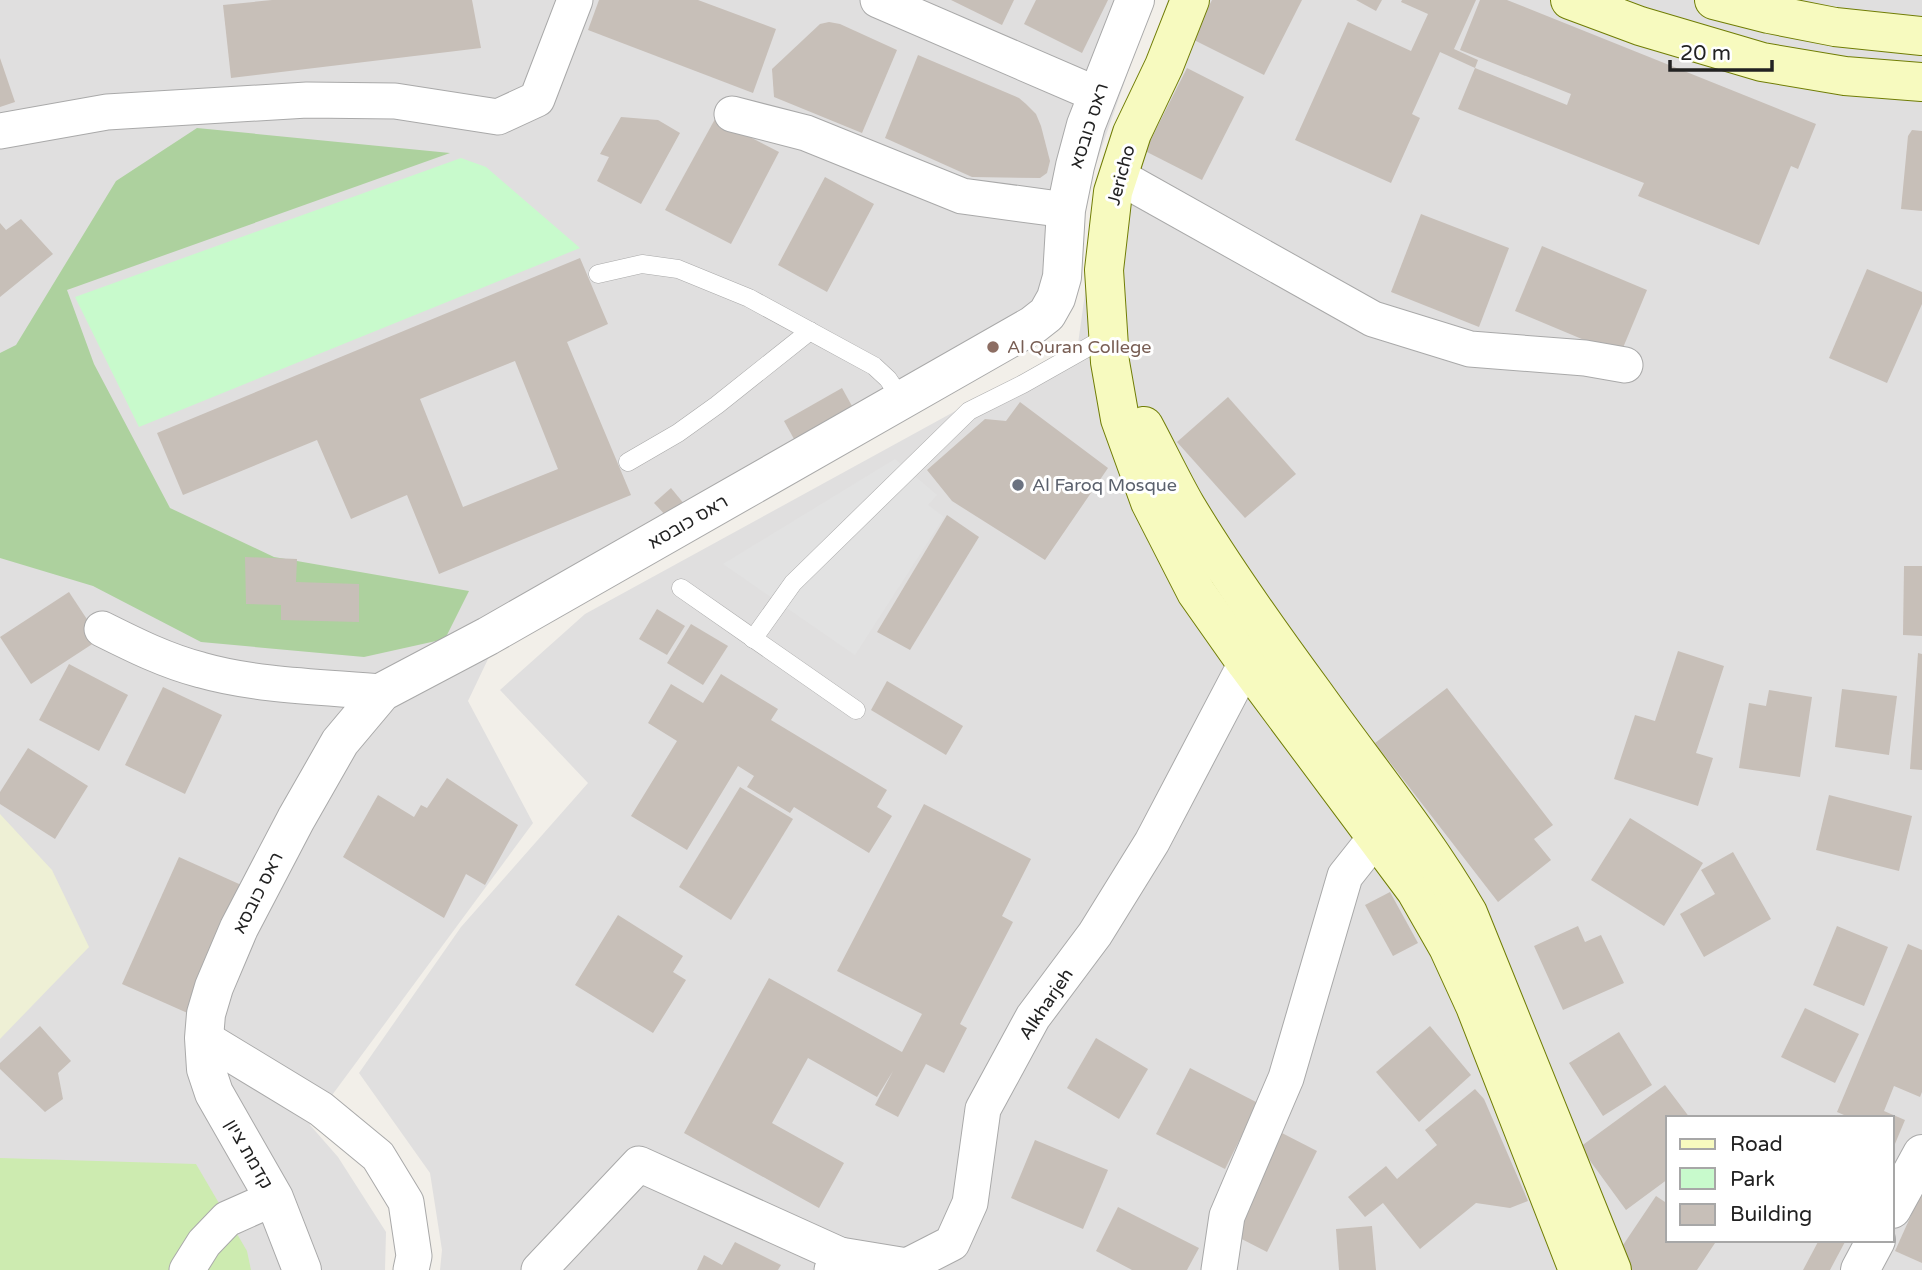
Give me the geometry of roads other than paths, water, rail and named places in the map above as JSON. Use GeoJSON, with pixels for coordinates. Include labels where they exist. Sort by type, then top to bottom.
{"type":"FeatureCollection","features":[{"type":"Feature","properties":{"kind":"main road","name":"Jericho"},"geometry":{"type":"LineString","coordinates":[[1190,0],[1164,66],[1132,133],[1114,192],[1104,270],[1109,349],[1120,419],[1150,502],[1196,592],[1246,663],[1391,828]]}},
{"type":"Feature","properties":{"kind":"main road"},"geometry":{"type":"LineString","coordinates":[[1570,0],[1640,26],[1762,62],[1845,76],[1922,82]]}},
{"type":"Feature","properties":{"kind":"main road"},"geometry":{"type":"LineString","coordinates":[[1714,0],[1835,27],[1922,36]]}},
{"type":"Feature","properties":{"kind":"main road"},"geometry":{"type":"LineString","coordinates":[[1109,349],[1186,506],[1314,695],[1391,828],[1416,891],[1448,947],[1470,995],[1578,1270]]}},
{"type":"Feature","properties":{"kind":"main road"},"geometry":{"type":"LineString","coordinates":[[1391,828],[1448,878],[1468,913],[1612,1270]]}},
{"type":"Feature","properties":{"kind":"street"},"geometry":{"type":"LineString","coordinates":[[0,131],[107,111],[307,100],[395,101],[498,117],[537,99],[575,0]]}},
{"type":"Feature","properties":{"kind":"street"},"geometry":{"type":"LineString","coordinates":[[877,0],[1098,95]]}},
{"type":"Feature","properties":{"kind":"street","name":"ראס כובסא"},"geometry":{"type":"LineString","coordinates":[[204,1038],[206,1014],[214,987],[239,928],[340,742],[382,692],[488,636],[1033,325],[1047,314],[1056,298],[1062,277],[1066,210],[1086,125],[1135,0]]}},
{"type":"Feature","properties":{"kind":"street"},"geometry":{"type":"LineString","coordinates":[[732,114],[806,133],[962,196],[1066,210]]}},
{"type":"Feature","properties":{"kind":"street"},"geometry":{"type":"LineString","coordinates":[[1118,176],[1373,318],[1470,349],[1585,358],[1625,365]]}},
{"type":"Feature","properties":{"kind":"street"},"geometry":{"type":"LineString","coordinates":[[102,629],[147,652],[201,671],[264,682],[382,692]]}},
{"type":"Feature","properties":{"kind":"street","name":"Alkharjeh"},"geometry":{"type":"LineString","coordinates":[[538,1270],[639,1164],[836,1262],[907,1266],[945,1260],[970,1203],[983,1109],[1033,1017],[1095,934],[1152,842],[1246,663]]}},
{"type":"Feature","properties":{"kind":"street"},"geometry":{"type":"LineString","coordinates":[[1219,1270],[1227,1216],[1286,1078],[1345,876],[1391,828]]}},
{"type":"Feature","properties":{"kind":"street"},"geometry":{"type":"LineString","coordinates":[[204,1038],[321,1109],[378,1156],[405,1202],[414,1256],[411,1270]]}},
{"type":"Feature","properties":{"kind":"street","name":"קדמת ציון"},"geometry":{"type":"LineString","coordinates":[[204,1038],[206,1069],[214,1093],[274,1198],[302,1270]]}},
{"type":"Feature","properties":{"kind":"street"},"geometry":{"type":"LineString","coordinates":[[1894,1205],[1922,1154]]}},
{"type":"Feature","properties":{"kind":"street"},"geometry":{"type":"LineString","coordinates":[[187,1270],[204,1243],[226,1219],[274,1198]]}},
{"type":"Feature","properties":{"kind":"street"},"geometry":{"type":"LineString","coordinates":[[1860,1270],[1875,1242]]}},
{"type":"Feature","properties":{"kind":"lane"},"geometry":{"type":"LineString","coordinates":[[598,274],[642,264],[678,270],[749,298],[874,366],[888,379],[902,400]]}},
{"type":"Feature","properties":{"kind":"lane"},"geometry":{"type":"LineString","coordinates":[[628,462],[678,433],[717,405],[810,331]]}},
{"type":"Feature","properties":{"kind":"lane"},"geometry":{"type":"LineString","coordinates":[[753,639],[793,583],[969,411],[1023,384],[1109,349]]}},
{"type":"Feature","properties":{"kind":"lane"},"geometry":{"type":"LineString","coordinates":[[681,588],[856,710]]}},
{"type":"Feature","properties":{"kind":"place","name":"Al Quran College"},"geometry":{"type":"Point","coordinates":[993,347]}},
{"type":"Feature","properties":{"kind":"place","name":"Al Faroq Mosque"},"geometry":{"type":"Point","coordinates":[1018,485]}}]}
